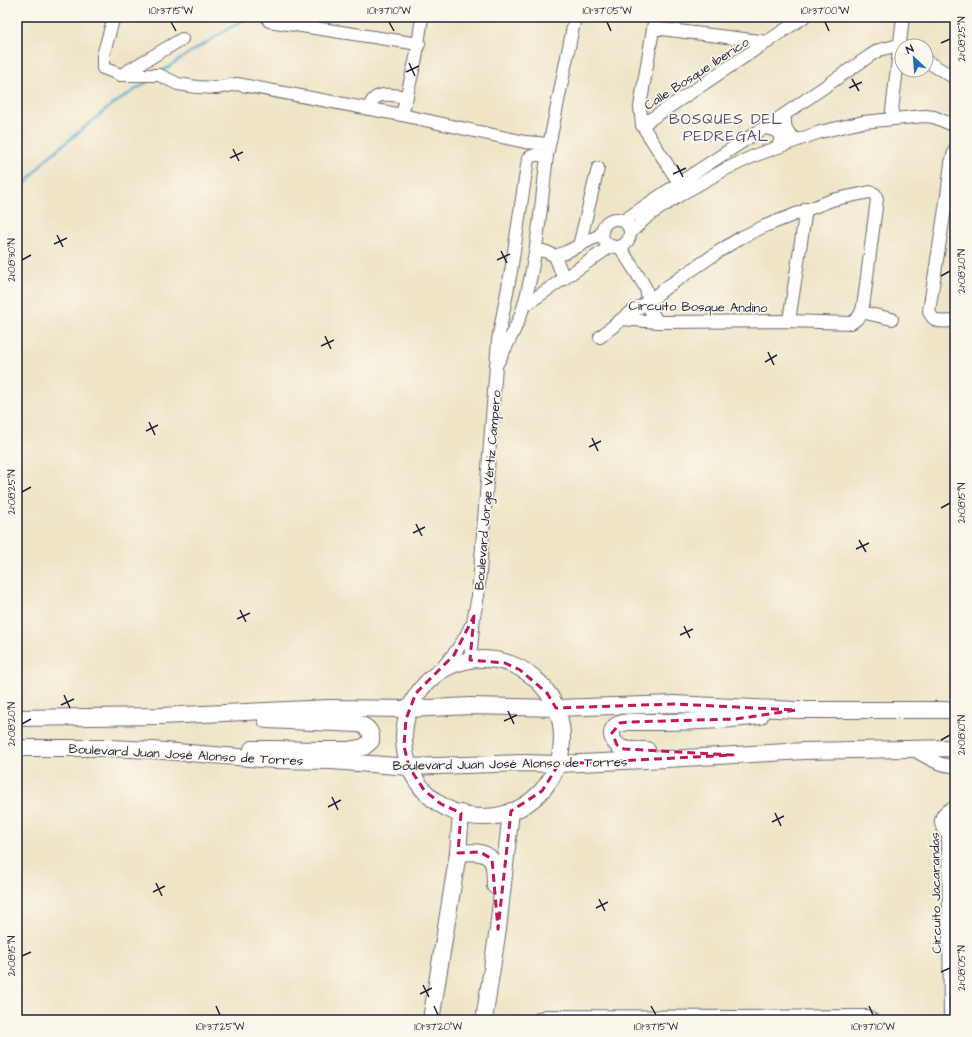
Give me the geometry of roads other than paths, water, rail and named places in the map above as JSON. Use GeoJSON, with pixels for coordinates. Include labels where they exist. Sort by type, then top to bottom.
{"type":"FeatureCollection","features":[{"type":"Feature","properties":{"kind":"main road"},"geometry":{"type":"LineString","coordinates":[[470,660],[488,660],[499,662],[520,670],[535,680],[547,693],[556,708],[565,736],[559,764],[553,776],[542,791],[528,803],[511,811],[497,815],[483,816],[460,813],[432,798],[418,782],[409,767],[406,757],[404,740],[406,719],[416,693],[435,673],[442,668],[470,660]]}},
{"type":"Feature","properties":{"kind":"main road"},"geometry":{"type":"LineString","coordinates":[[17,718],[160,716],[329,708],[409,709],[471,706],[556,708],[674,704],[796,710],[955,710]]}},
{"type":"Feature","properties":{"kind":"main road"},"geometry":{"type":"LineString","coordinates":[[733,755],[676,750],[624,749],[617,745],[613,740],[612,734],[615,726],[620,723],[736,719],[796,710]]}},
{"type":"Feature","properties":{"kind":"main road"},"geometry":{"type":"LineString","coordinates":[[194,754],[234,750],[348,750],[364,747],[371,741],[368,728],[359,724],[232,720],[196,714]]}},
{"type":"Feature","properties":{"kind":"main road","name":"Boulevard Juan José Alonso de Torres"},"geometry":{"type":"LineString","coordinates":[[17,748],[110,748],[152,750],[275,760],[332,761],[409,767],[559,764],[804,751],[955,748]]}},
{"type":"Feature","properties":{"kind":"main road"},"geometry":{"type":"LineString","coordinates":[[484,1020],[498,929],[511,811]]}},
{"type":"Feature","properties":{"kind":"main road"},"geometry":{"type":"LineString","coordinates":[[431,1020],[458,852],[460,813]]}},
{"type":"Feature","properties":{"kind":"main road"},"geometry":{"type":"LineString","coordinates":[[458,852],[480,852],[487,854],[492,859],[494,866],[498,929]]}},
{"type":"Feature","properties":{"kind":"street"},"geometry":{"type":"LineString","coordinates":[[114,17],[103,55],[103,68],[121,75],[159,76],[178,84],[197,87],[216,88],[237,84],[402,115],[525,142],[548,150],[575,17]]}},
{"type":"Feature","properties":{"kind":"street"},"geometry":{"type":"LineString","coordinates":[[402,115],[418,44],[422,17]]}},
{"type":"Feature","properties":{"kind":"street","name":"Calle Bosque Iberico"},"geometry":{"type":"LineString","coordinates":[[642,125],[804,17]]}},
{"type":"Feature","properties":{"kind":"street"},"geometry":{"type":"LineString","coordinates":[[902,38],[903,17]]}},
{"type":"Feature","properties":{"kind":"street"},"geometry":{"type":"LineString","coordinates":[[268,21],[418,44]]}},
{"type":"Feature","properties":{"kind":"street"},"geometry":{"type":"LineString","coordinates":[[682,188],[642,125],[640,107],[654,22],[768,42]]}},
{"type":"Feature","properties":{"kind":"street"},"geometry":{"type":"LineString","coordinates":[[121,75],[182,39]]}},
{"type":"Feature","properties":{"kind":"street"},"geometry":{"type":"LineString","coordinates":[[524,306],[622,242],[648,216],[682,188],[764,128],[879,50],[894,47]]}},
{"type":"Feature","properties":{"kind":"street"},"geometry":{"type":"LineString","coordinates":[[934,66],[955,78]]}},
{"type":"Feature","properties":{"kind":"street"},"geometry":{"type":"LineString","coordinates":[[890,119],[896,78]]}},
{"type":"Feature","properties":{"kind":"street"},"geometry":{"type":"LineString","coordinates":[[368,109],[372,100],[379,96],[390,95],[407,97]]}},
{"type":"Feature","properties":{"kind":"street"},"geometry":{"type":"LineString","coordinates":[[785,114],[784,122],[788,133],[797,140]]}},
{"type":"Feature","properties":{"kind":"street"},"geometry":{"type":"LineString","coordinates":[[623,222],[682,188],[756,155],[820,132],[863,122],[925,116],[934,117],[955,126]]}},
{"type":"Feature","properties":{"kind":"street"},"geometry":{"type":"LineString","coordinates":[[764,128],[772,129],[777,133],[780,138],[778,147]]}},
{"type":"Feature","properties":{"kind":"street"},"geometry":{"type":"LineString","coordinates":[[955,149],[951,163],[951,198],[929,311],[931,317],[936,321],[955,320]]}},
{"type":"Feature","properties":{"kind":"street","name":"Boulevard Jorge Vértiz Campero"},"geometry":{"type":"LineString","coordinates":[[497,364],[516,327],[524,306],[536,249],[548,150]]}},
{"type":"Feature","properties":{"kind":"street","name":"Boulevard Jorge Vértiz Campero"},"geometry":{"type":"LineString","coordinates":[[470,660],[474,616],[478,596],[498,340],[511,271],[528,158],[532,155],[537,155],[548,150]]}},
{"type":"Feature","properties":{"kind":"street"},"geometry":{"type":"LineString","coordinates":[[579,246],[598,168]]}},
{"type":"Feature","properties":{"kind":"street","name":"Circuito Bosque Andino"},"geometry":{"type":"LineString","coordinates":[[622,242],[647,279],[652,284],[664,289],[740,238],[764,226],[832,200],[870,192],[875,194],[877,199],[864,300],[857,320],[851,323],[789,321],[658,322],[622,319]]}},
{"type":"Feature","properties":{"kind":"street"},"geometry":{"type":"LineString","coordinates":[[789,321],[806,209]]}},
{"type":"Feature","properties":{"kind":"street"},"geometry":{"type":"LineString","coordinates":[[586,213],[604,229]]}},
{"type":"Feature","properties":{"kind":"street"},"geometry":{"type":"LineString","coordinates":[[555,256],[579,246],[604,229],[611,220],[623,222],[628,226],[622,242]]}},
{"type":"Feature","properties":{"kind":"street"},"geometry":{"type":"LineString","coordinates":[[604,229],[603,240],[607,244],[622,242]]}},
{"type":"Feature","properties":{"kind":"street","name":"Circuito Bosque Andino"},"geometry":{"type":"LineString","coordinates":[[622,242],[646,289],[648,302],[622,319]]}},
{"type":"Feature","properties":{"kind":"street"},"geometry":{"type":"LineString","coordinates":[[536,249],[555,256],[564,279]]}},
{"type":"Feature","properties":{"kind":"street"},"geometry":{"type":"LineString","coordinates":[[658,322],[650,310],[648,302],[664,289]]}},
{"type":"Feature","properties":{"kind":"street"},"geometry":{"type":"LineString","coordinates":[[861,312],[892,319]]}},
{"type":"Feature","properties":{"kind":"street"},"geometry":{"type":"LineString","coordinates":[[600,336],[622,319]]}},
{"type":"Feature","properties":{"kind":"street","name":"Boulevard Jorge Vértiz Campero"},"geometry":{"type":"LineString","coordinates":[[442,668],[454,655],[462,643],[474,616]]}},
{"type":"Feature","properties":{"kind":"street"},"geometry":{"type":"LineString","coordinates":[[912,749],[937,763],[955,766]]}},
{"type":"Feature","properties":{"kind":"street"},"geometry":{"type":"LineString","coordinates":[[948,834],[941,826],[942,816],[949,809],[955,808]]}},
{"type":"Feature","properties":{"kind":"street","name":"Circuito Jacarandas"},"geometry":{"type":"LineString","coordinates":[[952,1014],[952,954],[948,825],[951,820],[955,818]]}},
{"type":"Feature","properties":{"kind":"street"},"geometry":{"type":"LineString","coordinates":[[537,1020],[546,1016],[556,1018],[809,1018],[867,1016],[873,1020]]}},
{"type":"Feature","properties":{"kind":"waterway"},"geometry":{"type":"LineString","coordinates":[[161,72],[248,17]]}},
{"type":"Feature","properties":{"kind":"waterway"},"geometry":{"type":"LineString","coordinates":[[17,194],[45,160],[109,107],[150,80]]}},
{"type":"Feature","properties":{"kind":"district","name":"BOSQUES DEL PEDREGAL"},"geometry":{"type":"Point","coordinates":[726,128]}}]}
